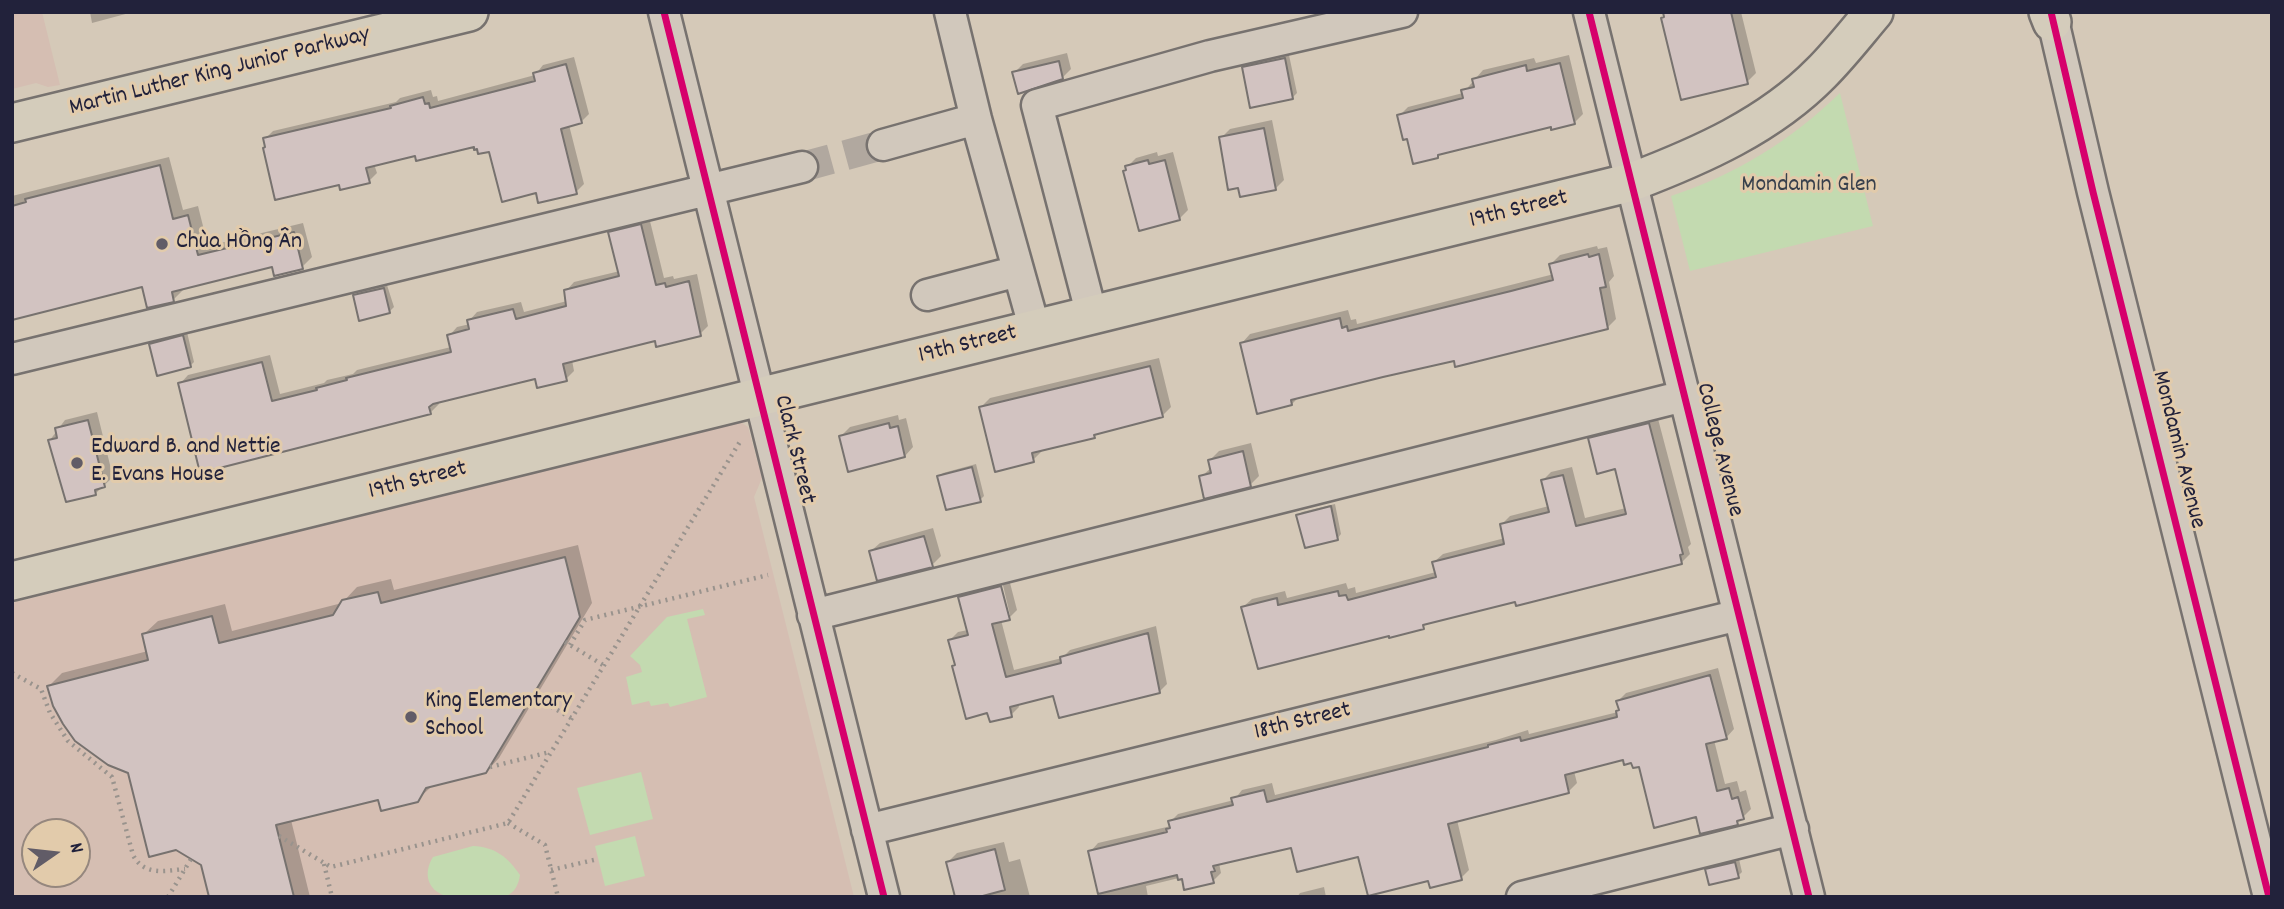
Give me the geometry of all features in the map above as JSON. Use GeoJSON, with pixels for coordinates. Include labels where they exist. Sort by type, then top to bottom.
{"type":"FeatureCollection","features":[{"type":"Feature","properties":{"kind":"main road","name":"Martin Luther King Junior Parkway"},"geometry":{"type":"LineString","coordinates":[[12,123],[468,12]]}},
{"type":"Feature","properties":{"kind":"main road","name":"19th Street"},"geometry":{"type":"LineString","coordinates":[[12,581],[1632,182],[1688,160],[1780,108],[1821,74],[1874,12]]}},
{"type":"Feature","properties":{"kind":"street","name":"Clark Street"},"geometry":{"type":"LineString","coordinates":[[664,12],[884,897]]}},
{"type":"Feature","properties":{"kind":"street"},"geometry":{"type":"LineString","coordinates":[[950,12],[976,119],[1035,330]]}},
{"type":"Feature","properties":{"kind":"street"},"geometry":{"type":"LineString","coordinates":[[1092,316],[1037,105],[1210,56],[1402,12]]}},
{"type":"Feature","properties":{"kind":"street","name":"College Avenue"},"geometry":{"type":"LineString","coordinates":[[1589,12],[1809,897]]}},
{"type":"Feature","properties":{"kind":"street","name":"Mondamin Avenue"},"geometry":{"type":"LineString","coordinates":[[2050,16],[2269,897]]}},
{"type":"Feature","properties":{"kind":"street"},"geometry":{"type":"LineString","coordinates":[[883,145],[976,119]]}},
{"type":"Feature","properties":{"kind":"street"},"geometry":{"type":"LineString","coordinates":[[12,359],[802,167]]}},
{"type":"Feature","properties":{"kind":"street"},"geometry":{"type":"LineString","coordinates":[[927,295],[1018,271]]}},
{"type":"Feature","properties":{"kind":"street"},"geometry":{"type":"LineString","coordinates":[[813,615],[1684,396]]}},
{"type":"Feature","properties":{"kind":"street","name":"18th Street"},"geometry":{"type":"LineString","coordinates":[[867,830],[1739,615]]}},
{"type":"Feature","properties":{"kind":"street"},"geometry":{"type":"LineString","coordinates":[[1522,897],[1793,829]]}},
{"type":"Feature","properties":{"kind":"path"},"geometry":{"type":"LineString","coordinates":[[508,823],[743,437]]}},
{"type":"Feature","properties":{"kind":"path"},"geometry":{"type":"LineString","coordinates":[[603,665],[568,643],[585,620],[768,575]]}},
{"type":"Feature","properties":{"kind":"path"},"geometry":{"type":"LineString","coordinates":[[12,673],[41,689],[50,713],[68,741],[112,777],[137,863],[145,869],[155,871],[185,869]]}},
{"type":"Feature","properties":{"kind":"path"},"geometry":{"type":"LineString","coordinates":[[533,695],[571,718]]}},
{"type":"Feature","properties":{"kind":"path"},"geometry":{"type":"LineString","coordinates":[[490,767],[551,751]]}},
{"type":"Feature","properties":{"kind":"path"},"geometry":{"type":"LineString","coordinates":[[279,836],[331,867],[508,823],[545,845],[558,897]]}},
{"type":"Feature","properties":{"kind":"path"},"geometry":{"type":"LineString","coordinates":[[168,897],[191,859]]}},
{"type":"Feature","properties":{"kind":"path"},"geometry":{"type":"LineString","coordinates":[[551,870],[598,859]]}},
{"type":"Feature","properties":{"kind":"path"},"geometry":{"type":"LineString","coordinates":[[324,863],[332,897]]}},
{"type":"Feature","properties":{"kind":"shaded area"},"geometry":{"type":"Polygon","coordinates":[[[12,12],[42,12],[60,85],[48,87],[36,83],[12,89],[12,12]]]}},
{"type":"Feature","properties":{"kind":"shaded area","name":"King Elementary School"},"geometry":{"type":"Polygon","coordinates":[[[739,421],[748,427],[762,478],[754,497],[854,897],[12,897],[12,603],[739,421]]]}},
{"type":"Feature","properties":{"kind":"green space","name":"Mondamin Glen"},"geometry":{"type":"Polygon","coordinates":[[[1840,93],[1873,226],[1690,271],[1671,196],[1718,177],[1762,154],[1802,126],[1840,93]]]}},
{"type":"Feature","properties":{"kind":"green space"},"geometry":{"type":"Polygon","coordinates":[[[703,609],[705,615],[687,619],[707,697],[670,707],[668,703],[651,706],[649,701],[632,705],[626,677],[642,672],[640,665],[630,656],[667,617],[703,609]]]}},
{"type":"Feature","properties":{"kind":"green space"},"geometry":{"type":"Polygon","coordinates":[[[641,772],[653,819],[590,835],[577,788],[641,772]]]}},
{"type":"Feature","properties":{"kind":"green space"},"geometry":{"type":"Polygon","coordinates":[[[635,836],[645,876],[605,886],[595,846],[635,836]]]}},
{"type":"Feature","properties":{"kind":"green space"},"geometry":{"type":"Polygon","coordinates":[[[473,846],[494,851],[506,858],[520,875],[512,893],[500,897],[458,898],[435,890],[428,875],[433,857],[473,846]]]}},
{"type":"Feature","properties":{"kind":"building"},"geometry":{"type":"Polygon","coordinates":[[[1663,12],[1731,12],[1748,84],[1681,100],[1661,18],[1664,17],[1663,12]]]}},
{"type":"Feature","properties":{"kind":"building"},"geometry":{"type":"Polygon","coordinates":[[[1285,58],[1293,99],[1250,108],[1242,67],[1285,58]]]}},
{"type":"Feature","properties":{"kind":"building"},"geometry":{"type":"Polygon","coordinates":[[[1059,61],[1063,79],[1018,94],[1012,72],[1059,61]]]}},
{"type":"Feature","properties":{"kind":"building"},"geometry":{"type":"Polygon","coordinates":[[[1560,63],[1575,124],[1551,130],[1551,127],[1438,155],[1438,158],[1413,164],[1397,115],[1463,98],[1461,90],[1474,87],[1472,79],[1526,65],[1527,71],[1560,63]]]}},
{"type":"Feature","properties":{"kind":"building"},"geometry":{"type":"Polygon","coordinates":[[[566,64],[582,123],[561,129],[577,194],[538,203],[536,193],[502,202],[489,152],[478,154],[474,147],[416,161],[415,156],[366,168],[370,183],[340,190],[339,185],[275,200],[263,138],[391,108],[390,106],[423,97],[430,108],[535,81],[533,73],[566,64]]]}},
{"type":"Feature","properties":{"kind":"building"},"geometry":{"type":"Polygon","coordinates":[[[1264,128],[1276,190],[1240,197],[1238,188],[1228,190],[1219,137],[1264,128]]]}},
{"type":"Feature","properties":{"kind":"building"},"geometry":{"type":"Polygon","coordinates":[[[1148,160],[1149,164],[1165,160],[1180,220],[1139,231],[1123,171],[1126,170],[1125,166],[1148,160]]]}},
{"type":"Feature","properties":{"kind":"building"},"geometry":{"type":"Polygon","coordinates":[[[160,165],[173,219],[188,215],[198,255],[294,232],[303,269],[274,276],[272,267],[172,292],[174,302],[147,308],[142,287],[12,320],[12,206],[26,202],[25,199],[160,165]]]}},
{"type":"Feature","properties":{"kind":"building"},"geometry":{"type":"Polygon","coordinates":[[[641,224],[656,285],[665,283],[666,287],[689,281],[701,336],[656,347],[655,341],[563,364],[567,381],[537,388],[535,379],[433,404],[429,407],[431,414],[200,473],[178,383],[262,362],[272,401],[317,390],[316,388],[347,380],[346,378],[451,352],[447,335],[469,329],[467,320],[513,309],[516,319],[566,306],[564,290],[619,276],[608,232],[641,224]]]}},
{"type":"Feature","properties":{"kind":"building"},"geometry":{"type":"Polygon","coordinates":[[[1588,254],[1589,257],[1599,254],[1606,287],[1600,288],[1608,329],[1455,367],[1454,361],[1383,377],[1291,400],[1292,405],[1257,414],[1240,343],[1340,318],[1342,328],[1347,326],[1348,331],[1511,291],[1553,280],[1549,264],[1588,254]]]}},
{"type":"Feature","properties":{"kind":"building"},"geometry":{"type":"Polygon","coordinates":[[[384,288],[390,313],[359,321],[353,295],[384,288]]]}},
{"type":"Feature","properties":{"kind":"building"},"geometry":{"type":"Polygon","coordinates":[[[183,335],[191,367],[157,376],[149,344],[183,335]]]}},
{"type":"Feature","properties":{"kind":"building"},"geometry":{"type":"Polygon","coordinates":[[[1150,366],[1163,417],[1094,435],[1095,438],[1032,453],[1034,462],[995,472],[979,407],[1150,366]]]}},
{"type":"Feature","properties":{"kind":"building","name":"Edward B. and Nettie E. Evans House"},"geometry":{"type":"Polygon","coordinates":[[[88,420],[105,487],[95,490],[96,495],[66,502],[48,440],[57,438],[55,428],[88,420]]]}},
{"type":"Feature","properties":{"kind":"building"},"geometry":{"type":"Polygon","coordinates":[[[889,423],[890,428],[898,426],[905,457],[848,472],[839,436],[889,423]]]}},
{"type":"Feature","properties":{"kind":"building"},"geometry":{"type":"Polygon","coordinates":[[[1649,423],[1683,554],[1680,555],[1682,564],[1516,606],[1515,602],[1423,625],[1424,629],[1258,669],[1241,607],[1277,598],[1278,605],[1338,591],[1339,596],[1346,595],[1348,600],[1436,577],[1432,562],[1504,544],[1500,524],[1549,512],[1541,480],[1563,475],[1576,526],[1626,514],[1615,469],[1597,474],[1588,438],[1649,423]]]}},
{"type":"Feature","properties":{"kind":"building"},"geometry":{"type":"Polygon","coordinates":[[[1243,451],[1251,487],[1204,499],[1199,476],[1211,473],[1208,460],[1243,451]]]}},
{"type":"Feature","properties":{"kind":"building"},"geometry":{"type":"Polygon","coordinates":[[[972,467],[981,502],[946,510],[937,476],[972,467]]]}},
{"type":"Feature","properties":{"kind":"building"},"geometry":{"type":"Polygon","coordinates":[[[1331,506],[1338,540],[1305,548],[1296,515],[1331,506]]]}},
{"type":"Feature","properties":{"kind":"building"},"geometry":{"type":"Polygon","coordinates":[[[924,536],[933,567],[877,581],[869,551],[924,536]]]}},
{"type":"Feature","properties":{"kind":"building","name":"King Elementary School"},"geometry":{"type":"Polygon","coordinates":[[[565,557],[580,617],[486,773],[426,788],[418,802],[381,811],[378,800],[276,825],[294,897],[209,897],[201,865],[176,850],[149,857],[128,773],[108,765],[75,741],[53,706],[47,686],[148,660],[142,634],[212,616],[219,643],[333,615],[342,600],[378,592],[381,603],[565,557]]]}},
{"type":"Feature","properties":{"kind":"building"},"geometry":{"type":"Polygon","coordinates":[[[1001,586],[1010,620],[992,624],[1006,677],[1061,663],[1060,657],[1148,633],[1160,693],[1059,718],[1053,696],[1010,707],[1012,717],[990,722],[987,713],[966,719],[948,640],[968,635],[958,597],[1001,586]]]}},
{"type":"Feature","properties":{"kind":"building"},"geometry":{"type":"Polygon","coordinates":[[[1710,675],[1727,739],[1706,744],[1717,791],[1729,788],[1732,799],[1738,797],[1744,819],[1737,821],[1738,825],[1700,834],[1696,817],[1654,828],[1639,767],[1633,768],[1631,763],[1624,765],[1623,760],[1565,775],[1569,793],[1448,824],[1462,880],[1430,888],[1428,881],[1368,896],[1358,857],[1297,872],[1291,848],[1213,866],[1215,871],[1211,872],[1214,883],[1184,890],[1182,879],[1178,880],[1177,875],[1098,894],[1088,851],[1167,832],[1166,829],[1170,828],[1168,821],[1233,805],[1231,798],[1264,790],[1267,802],[1520,737],[1521,741],[1617,717],[1616,711],[1619,710],[1616,701],[1710,675]]]}},
{"type":"Feature","properties":{"kind":"building"},"geometry":{"type":"Polygon","coordinates":[[[995,849],[1005,890],[979,897],[955,897],[946,862],[995,849]]]}},
{"type":"Feature","properties":{"kind":"building"},"geometry":{"type":"Polygon","coordinates":[[[1735,862],[1739,878],[1709,885],[1705,869],[1735,862]]]}},
{"type":"Feature","properties":{"kind":"tunnel"},"geometry":{"type":"LineString","coordinates":[[802,167],[883,145]]}},
{"type":"Feature","properties":{"kind":"cycle path"},"geometry":{"type":"LineString","coordinates":[[664,12],[884,897]]}},
{"type":"Feature","properties":{"kind":"cycle path"},"geometry":{"type":"LineString","coordinates":[[1589,12],[1809,897]]}},
{"type":"Feature","properties":{"kind":"cycle path"},"geometry":{"type":"LineString","coordinates":[[2051,12],[2093,192],[2269,897]]}},
{"type":"Feature","properties":{"kind":"place","name":"Chùa Hồng Ân"},"geometry":{"type":"Point","coordinates":[162,244]}},
{"type":"Feature","properties":{"kind":"place","name":"Edward B. and Nettie E. Evans House"},"geometry":{"type":"Point","coordinates":[77,463]}},
{"type":"Feature","properties":{"kind":"place","name":"King Elementary School"},"geometry":{"type":"Point","coordinates":[411,717]}}]}
